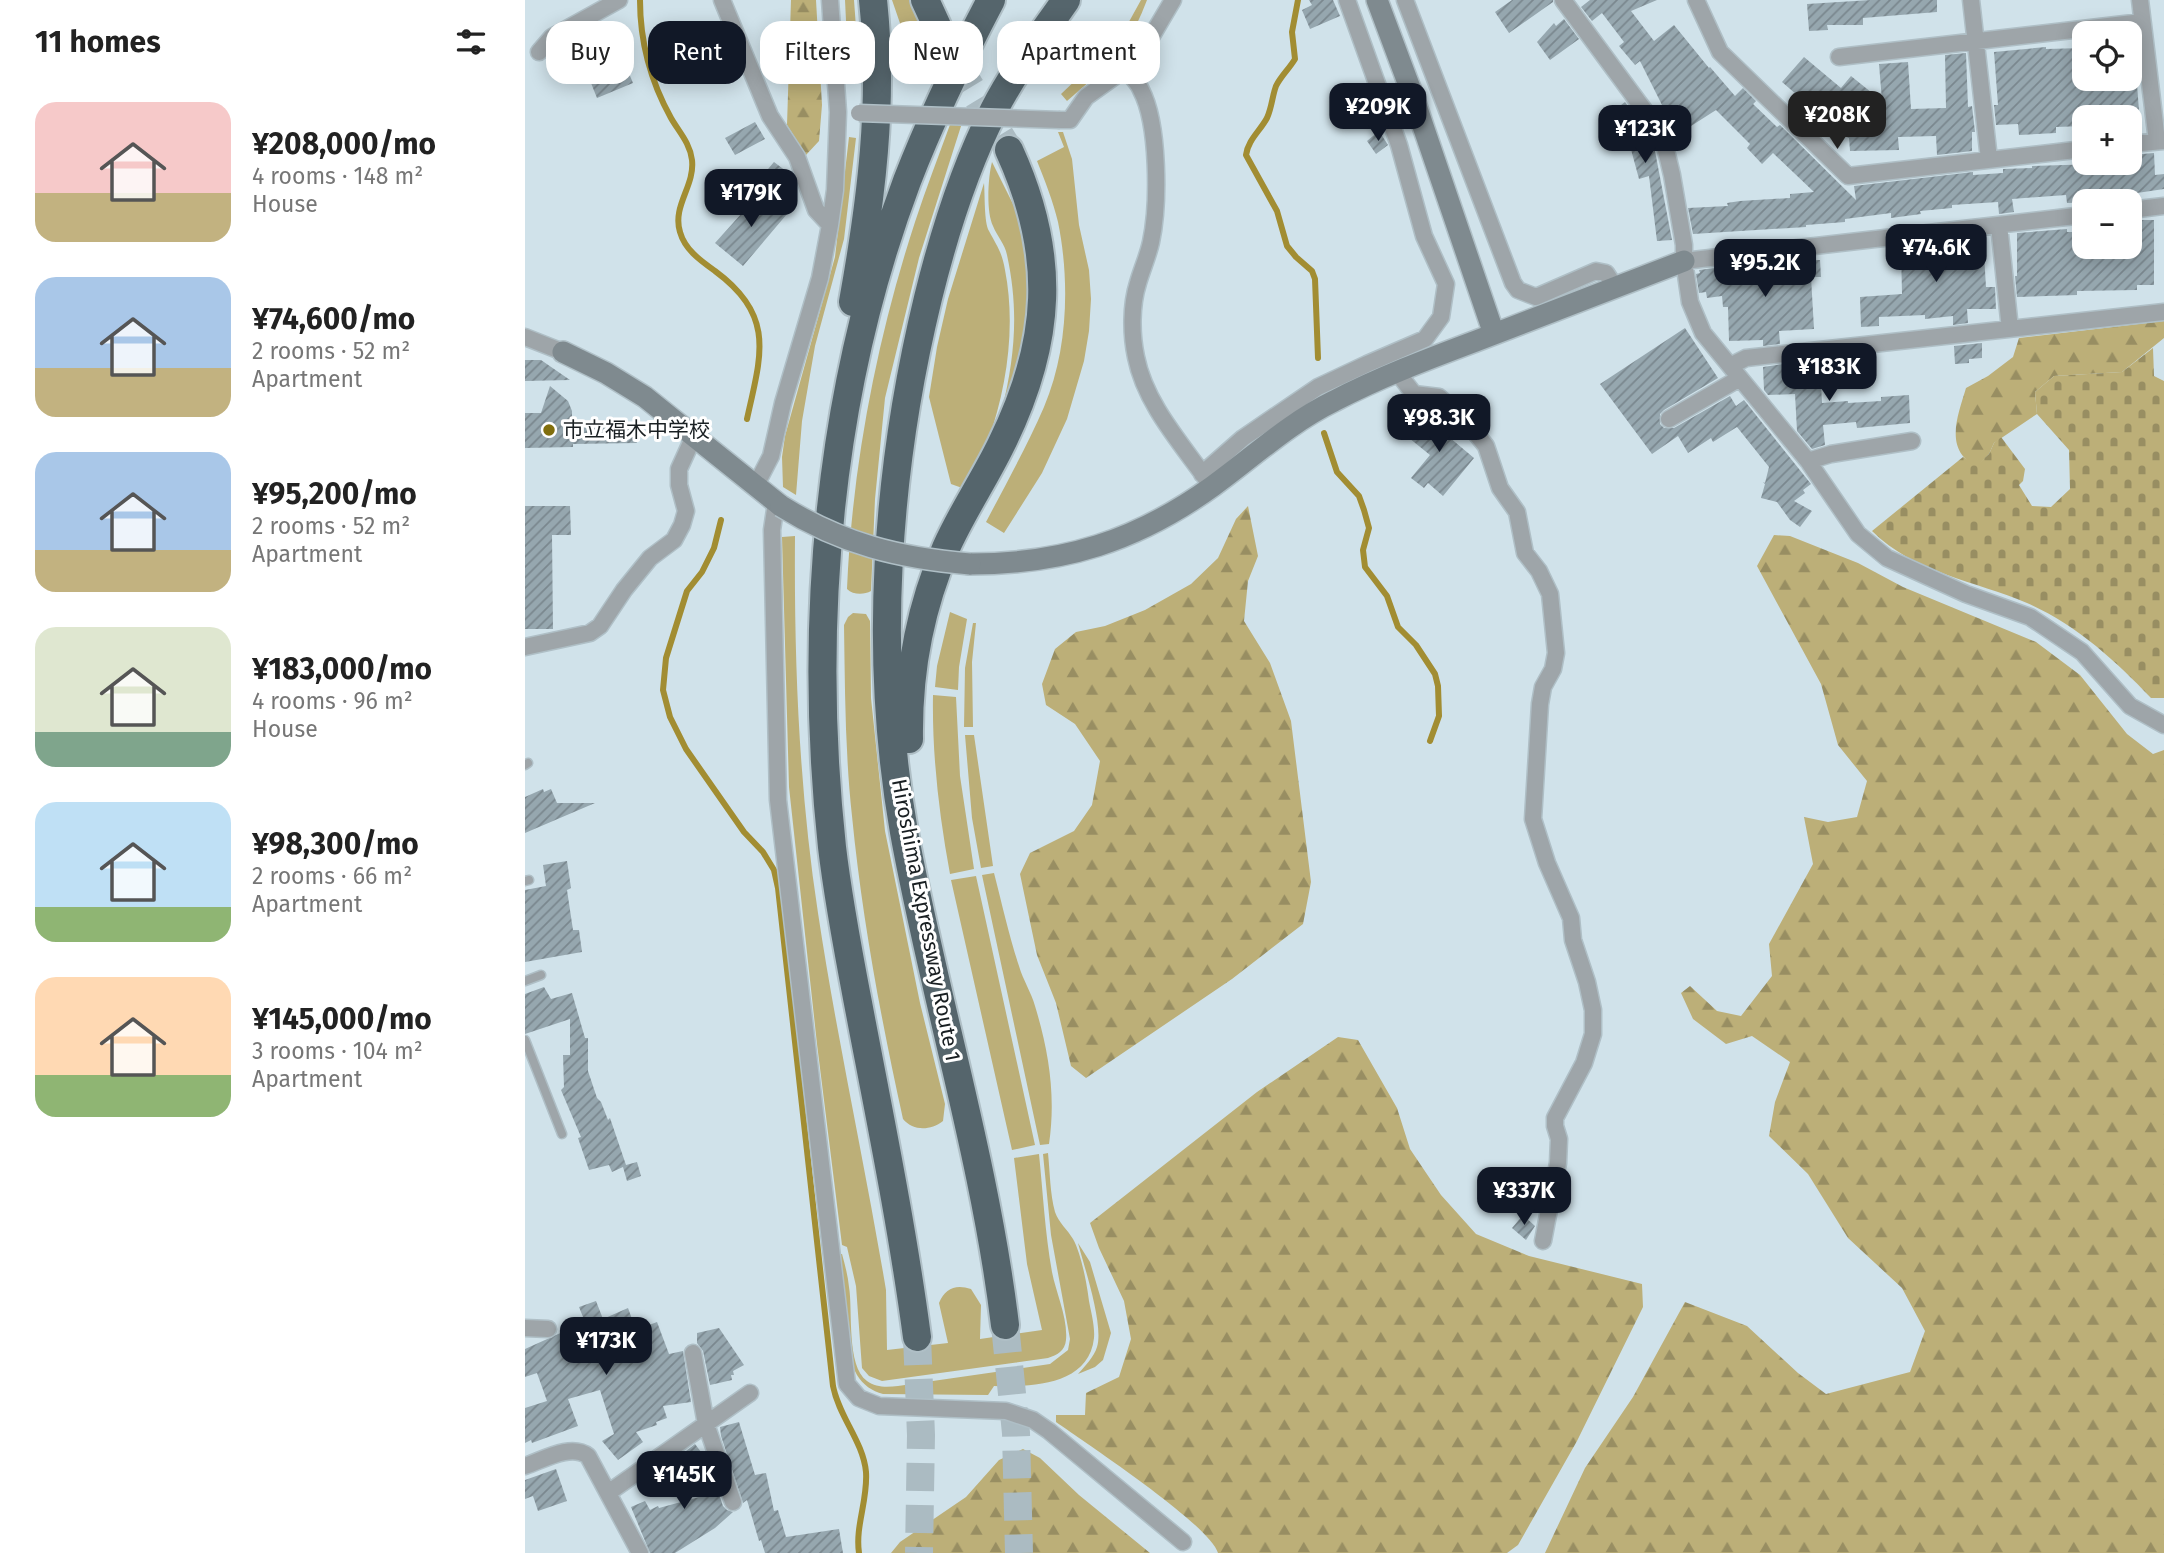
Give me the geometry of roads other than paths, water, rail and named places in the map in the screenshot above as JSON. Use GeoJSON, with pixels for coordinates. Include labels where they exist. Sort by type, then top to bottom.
{"type":"FeatureCollection","features":[{"type":"Feature","properties":{"kind":"highway"},"geometry":{"type":"LineString","coordinates":[[873,0],[879,62],[876,145],[865,239],[835,418],[828,493],[824,730],[833,849],[845,931],[904,1247],[917,1337]]}},
{"type":"Feature","properties":{"kind":"highway"},"geometry":{"type":"LineString","coordinates":[[925,0],[935,21]]}},
{"type":"Feature","properties":{"kind":"highway"},"geometry":{"type":"LineString","coordinates":[[824,608],[840,445],[867,310],[886,245],[916,160],[961,56],[991,0]]}},
{"type":"Feature","properties":{"kind":"highway","name":"Hiroshima Expressway Route 1"},"geometry":{"type":"LineString","coordinates":[[1005,1325],[990,1222],[915,890],[904,827],[895,764],[888,652],[890,529],[906,403],[936,267],[953,208],[995,108],[1066,0]]}},
{"type":"Feature","properties":{"kind":"highway"},"geometry":{"type":"LineString","coordinates":[[958,1079],[916,839],[909,710],[917,642],[935,576],[947,546],[1017,410],[1037,347],[1042,316],[1042,255],[1028,198],[1009,150]]}},
{"type":"Feature","properties":{"kind":"street"},"geometry":{"type":"LineString","coordinates":[[539,52],[552,37],[619,0]]}},
{"type":"Feature","properties":{"kind":"street"},"geometry":{"type":"LineString","coordinates":[[722,0],[755,86],[770,116],[797,157],[816,210],[831,225]]}},
{"type":"Feature","properties":{"kind":"street"},"geometry":{"type":"LineString","coordinates":[[755,487],[771,456],[783,402],[820,278],[831,225],[838,112],[830,0]]}},
{"type":"Feature","properties":{"kind":"street"},"geometry":{"type":"LineString","coordinates":[[1160,22],[1173,0]]}},
{"type":"Feature","properties":{"kind":"street"},"geometry":{"type":"LineString","coordinates":[[1207,480],[1243,438],[1318,387],[1367,363],[1426,340],[1441,317],[1446,284],[1424,236],[1399,145],[1347,0]]}},
{"type":"Feature","properties":{"kind":"street"},"geometry":{"type":"LineString","coordinates":[[1377,0],[1494,334]]}},
{"type":"Feature","properties":{"kind":"street"},"geometry":{"type":"LineString","coordinates":[[1405,0],[1513,283],[1518,290],[1537,297],[1596,271],[1607,272],[1615,288]]}},
{"type":"Feature","properties":{"kind":"street"},"geometry":{"type":"LineString","coordinates":[[1563,0],[1653,122],[1664,142],[1684,244],[1690,302],[1703,333],[1808,461],[1858,534],[1887,558],[1966,594],[2030,617],[2083,652],[2130,706],[2164,725]]}},
{"type":"Feature","properties":{"kind":"street"},"geometry":{"type":"LineString","coordinates":[[1696,0],[1720,52],[1848,176],[2072,150]]}},
{"type":"Feature","properties":{"kind":"street"},"geometry":{"type":"LineString","coordinates":[[1971,0],[1989,159]]}},
{"type":"Feature","properties":{"kind":"street"},"geometry":{"type":"LineString","coordinates":[[2140,0],[2161,141],[2142,143]]}},
{"type":"Feature","properties":{"kind":"street"},"geometry":{"type":"LineString","coordinates":[[1839,57],[2143,22]]}},
{"type":"Feature","properties":{"kind":"street"},"geometry":{"type":"LineString","coordinates":[[838,112],[1070,120],[1086,97],[1104,84]]}},
{"type":"Feature","properties":{"kind":"street"},"geometry":{"type":"LineString","coordinates":[[1137,84],[1150,115],[1155,155],[1156,203],[1151,243],[1137,286],[1133,326],[1136,358],[1148,393],[1207,480]]}},
{"type":"Feature","properties":{"kind":"street"},"geometry":{"type":"LineString","coordinates":[[2142,209],[2164,206]]}},
{"type":"Feature","properties":{"kind":"street"},"geometry":{"type":"LineString","coordinates":[[525,337],[606,373],[645,397],[755,487],[806,522],[865,546],[897,555],[970,565],[1038,561],[1096,548],[1152,524],[1207,480],[1332,401],[1398,372],[1684,261],[2072,216]]}},
{"type":"Feature","properties":{"kind":"street"},"geometry":{"type":"LineString","coordinates":[[1999,225],[2010,329]]}},
{"type":"Feature","properties":{"kind":"street"},"geometry":{"type":"LineString","coordinates":[[1669,419],[1735,372],[1746,358],[2164,312]]}},
{"type":"Feature","properties":{"kind":"street"},"geometry":{"type":"LineString","coordinates":[[1398,372],[1414,394],[1439,397],[1465,421],[1486,446],[1500,488],[1517,512],[1525,553],[1539,571],[1551,594],[1556,653],[1553,668],[1543,687],[1540,704],[1533,819],[1547,863],[1571,918],[1573,940],[1593,1010],[1593,1034],[1584,1063],[1555,1118],[1559,1139],[1558,1163],[1543,1241]]}},
{"type":"Feature","properties":{"kind":"street"},"geometry":{"type":"LineString","coordinates":[[525,647],[590,633],[600,626],[650,558],[674,540],[686,511],[679,485],[679,469],[694,436]]}},
{"type":"Feature","properties":{"kind":"street"},"geometry":{"type":"LineString","coordinates":[[1808,461],[1831,454],[1912,441]]}},
{"type":"Feature","properties":{"kind":"street"},"geometry":{"type":"LineString","coordinates":[[778,504],[772,530],[778,800],[847,1384],[859,1398],[879,1406],[1006,1411],[1033,1420],[1183,1542]]}},
{"type":"Feature","properties":{"kind":"street"},"geometry":{"type":"LineString","coordinates":[[525,1328],[548,1329]]}},
{"type":"Feature","properties":{"kind":"street"},"geometry":{"type":"LineString","coordinates":[[693,1353],[706,1424],[733,1502]]}},
{"type":"Feature","properties":{"kind":"street"},"geometry":{"type":"LineString","coordinates":[[608,1493],[751,1393]]}},
{"type":"Feature","properties":{"kind":"street"},"geometry":{"type":"LineString","coordinates":[[525,1466],[572,1450],[581,1451],[587,1456],[640,1553]]}},
{"type":"Feature","properties":{"kind":"lane"},"geometry":{"type":"LineString","coordinates":[[525,981],[541,975]]}},
{"type":"Feature","properties":{"kind":"lane"},"geometry":{"type":"LineString","coordinates":[[525,1040],[562,1134]]}},
{"type":"Feature","properties":{"kind":"waterway"},"geometry":{"type":"LineString","coordinates":[[640,0],[642,31],[652,76],[691,154],[690,179],[679,213],[680,232],[694,254],[734,288],[748,304],[756,321],[759,356],[747,419]]}},
{"type":"Feature","properties":{"kind":"waterway"},"geometry":{"type":"LineString","coordinates":[[1298,0],[1292,32],[1295,59],[1276,86],[1267,118],[1252,140],[1246,155],[1277,211],[1287,246],[1312,271],[1315,279],[1318,358]]}},
{"type":"Feature","properties":{"kind":"waterway"},"geometry":{"type":"LineString","coordinates":[[1324,433],[1337,472],[1359,496],[1364,510],[1369,528],[1363,550],[1365,567],[1387,596],[1398,627],[1416,645],[1435,674],[1439,716],[1430,741]]}},
{"type":"Feature","properties":{"kind":"waterway"},"geometry":{"type":"LineString","coordinates":[[721,520],[714,548],[702,572],[687,591],[666,658],[663,690],[670,717],[686,749],[774,870],[833,1386],[840,1408],[860,1450],[866,1472],[859,1553]]}},
{"type":"Feature","properties":{"kind":"tunnel"},"geometry":{"type":"LineString","coordinates":[[969,84],[1009,150]]}},
{"type":"Feature","properties":{"kind":"tunnel"},"geometry":{"type":"LineString","coordinates":[[1005,1325],[1016,1433],[1019,1553]]}},
{"type":"Feature","properties":{"kind":"tunnel"},"geometry":{"type":"LineString","coordinates":[[917,1337],[921,1435],[919,1553]]}},
{"type":"Feature","properties":{"kind":"place","name":"市立福木中学校"},"geometry":{"type":"Point","coordinates":[549,430]}}]}
